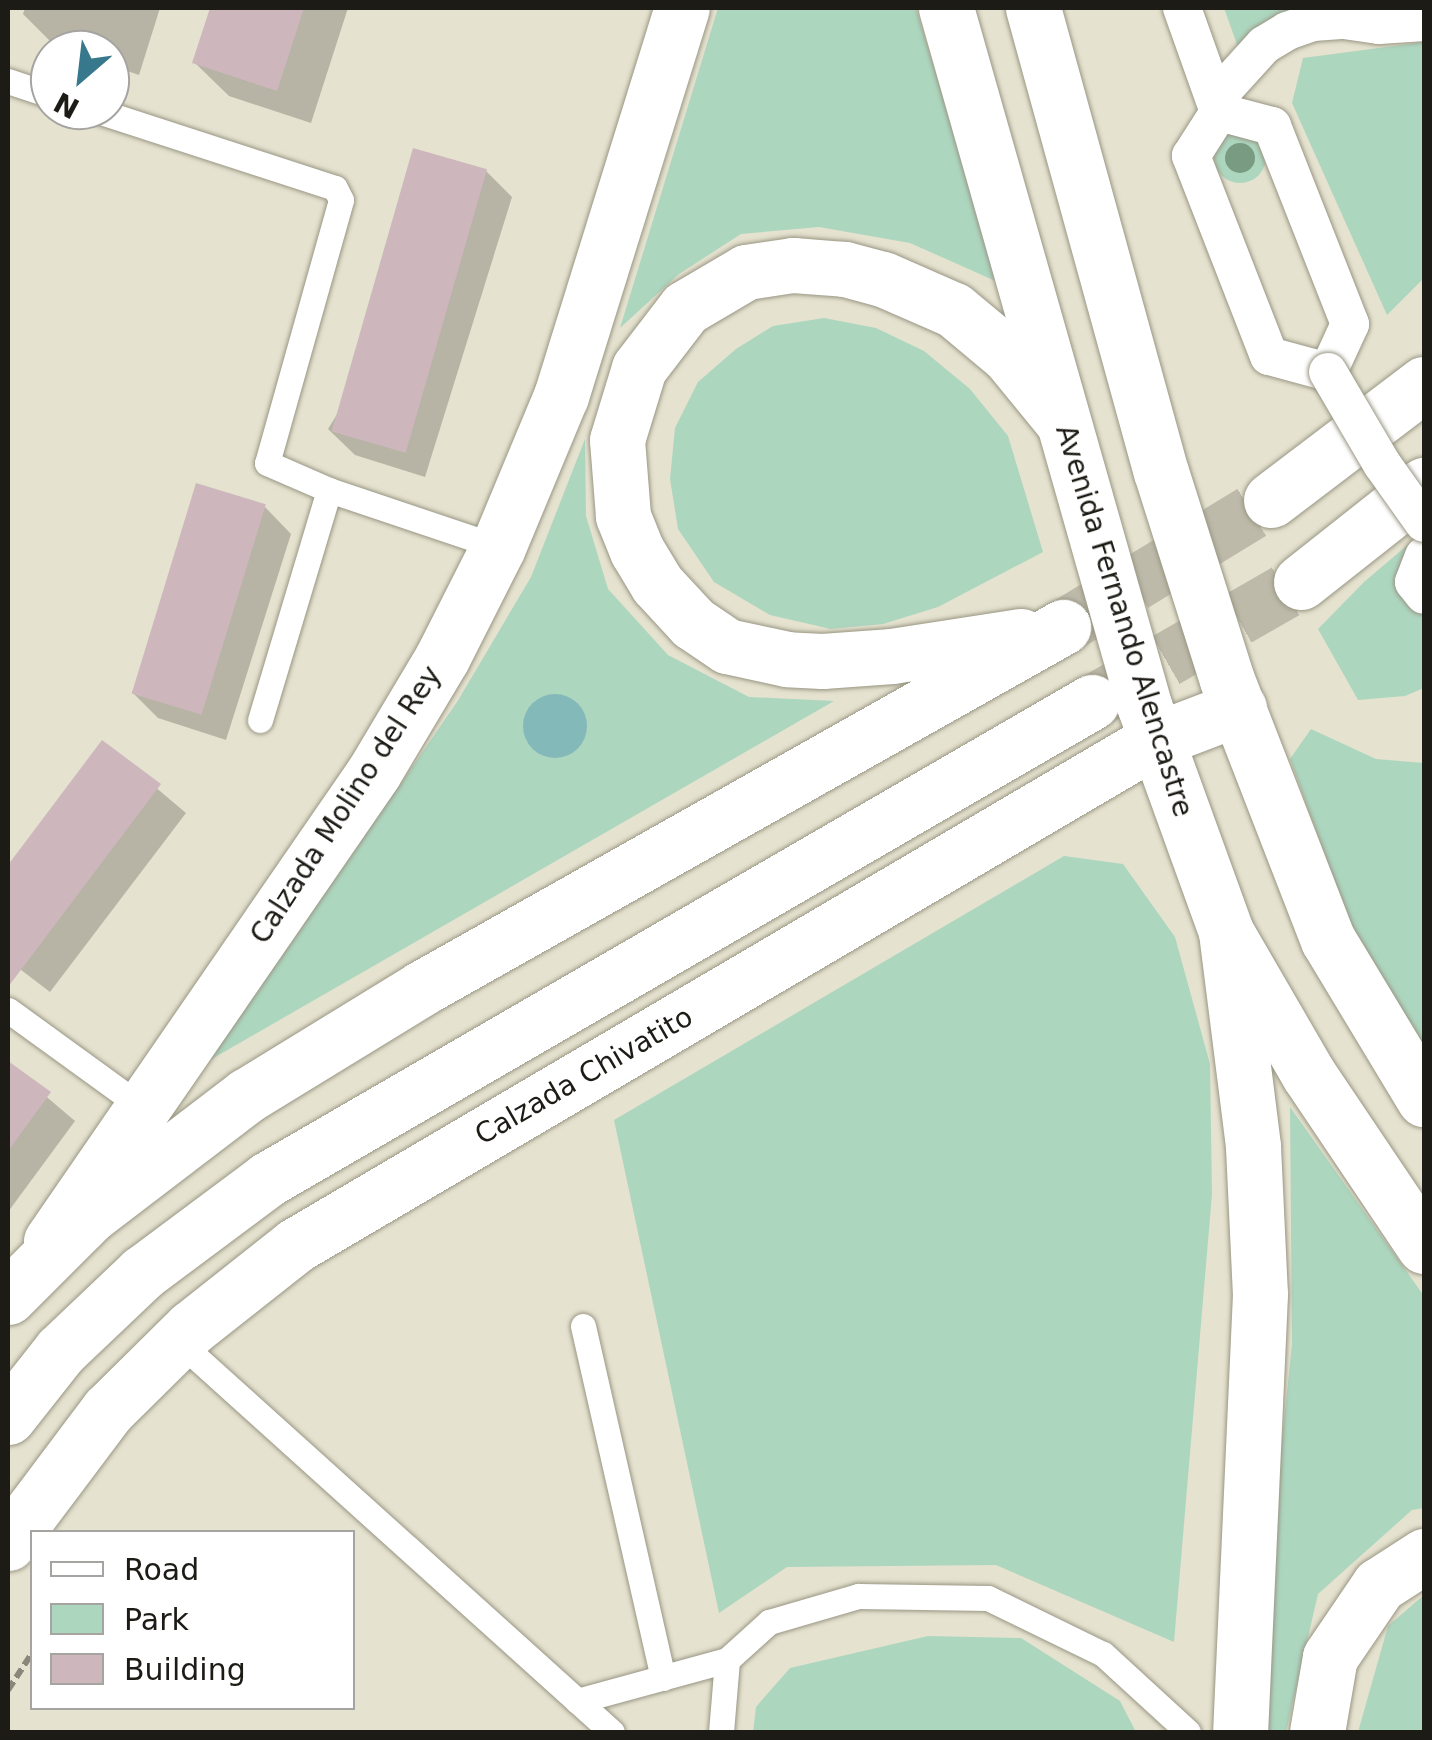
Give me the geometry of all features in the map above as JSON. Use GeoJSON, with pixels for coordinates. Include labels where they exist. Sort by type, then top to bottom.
{"type":"FeatureCollection","features":[{"type":"Feature","properties":{"kind":"street","name":"Calzada Molino del Rey"},"geometry":{"type":"LineString","coordinates":[[17,1287],[374,772],[442,658],[498,547],[561,396],[682,8]]}},
{"type":"Feature","properties":{"kind":"street","name":"Avenida Fernando Alencastre"},"geometry":{"type":"LineString","coordinates":[[946,8],[1155,740],[1226,932],[1309,1076],[1424,1246]]}},
{"type":"Feature","properties":{"kind":"street"},"geometry":{"type":"LineString","coordinates":[[1033,8],[1161,472],[1239,708],[1328,940],[1424,1099]]}},
{"type":"Feature","properties":{"kind":"street"},"geometry":{"type":"LineString","coordinates":[[1182,8],[1217,106]]}},
{"type":"Feature","properties":{"kind":"street"},"geometry":{"type":"LineString","coordinates":[[1424,22],[1378,25],[1344,20],[1287,31],[1264,45],[1217,106],[1191,156],[1269,356],[1328,372],[1382,464],[1424,523]]}},
{"type":"Feature","properties":{"kind":"street"},"geometry":{"type":"LineString","coordinates":[[1217,106],[1272,126],[1350,324],[1328,372]]}},
{"type":"Feature","properties":{"kind":"street"},"geometry":{"type":"LineString","coordinates":[[17,1287],[90,1216],[246,1096],[422,988],[1063,627],[941,650],[854,659],[788,659],[727,646],[693,623],[657,584],[624,516],[617,478],[617,440],[625,403],[639,368],[660,335],[685,308],[746,272],[792,266],[845,269],[883,279],[954,310],[1009,356],[1063,422]]}},
{"type":"Feature","properties":{"kind":"street"},"geometry":{"type":"LineString","coordinates":[[1271,500],[1424,384]]}},
{"type":"Feature","properties":{"kind":"street"},"geometry":{"type":"LineString","coordinates":[[1301,582],[1424,485]]}},
{"type":"Feature","properties":{"kind":"street"},"geometry":{"type":"LineString","coordinates":[[1424,556],[1414,582],[1424,594]]}},
{"type":"Feature","properties":{"kind":"street"},"geometry":{"type":"LineString","coordinates":[[8,1417],[60,1350],[142,1273],[268,1179],[1092,702]]}},
{"type":"Feature","properties":{"kind":"street","name":"Calzada Chivatito"},"geometry":{"type":"LineString","coordinates":[[8,1543],[108,1410],[178,1341],[296,1245],[1155,740],[1239,708]]}},
{"type":"Feature","properties":{"kind":"street"},"geometry":{"type":"LineString","coordinates":[[1226,932],[1252,1147],[1260,1294],[1240,1732]]}},
{"type":"Feature","properties":{"kind":"street"},"geometry":{"type":"LineString","coordinates":[[1317,1732],[1330,1657],[1379,1585],[1424,1556]]}},
{"type":"Feature","properties":{"kind":"lane"},"geometry":{"type":"LineString","coordinates":[[130,121],[335,188],[341,200],[267,463],[329,490],[498,547]]}},
{"type":"Feature","properties":{"kind":"lane"},"geometry":{"type":"LineString","coordinates":[[260,720],[329,490]]}},
{"type":"Feature","properties":{"kind":"lane"},"geometry":{"type":"LineString","coordinates":[[8,1010],[142,1106]]}},
{"type":"Feature","properties":{"kind":"lane"},"geometry":{"type":"LineString","coordinates":[[583,1326],[663,1678]]}},
{"type":"Feature","properties":{"kind":"lane"},"geometry":{"type":"LineString","coordinates":[[178,1341],[612,1732]]}},
{"type":"Feature","properties":{"kind":"lane"},"geometry":{"type":"LineString","coordinates":[[576,1701],[727,1660],[770,1622],[858,1596],[988,1598],[1103,1654],[1188,1732]]}},
{"type":"Feature","properties":{"kind":"lane"},"geometry":{"type":"LineString","coordinates":[[721,1732],[727,1660]]}},
{"type":"Feature","properties":{"kind":"path"},"geometry":{"type":"LineString","coordinates":[[8,1690],[30,1656]]}},
{"type":"Feature","properties":{"kind":"green space"},"geometry":{"type":"Polygon","coordinates":[[[718,8],[916,8],[1000,283],[910,243],[819,227],[741,234],[679,274],[620,328],[718,8]]]}},
{"type":"Feature","properties":{"kind":"green space"},"geometry":{"type":"Polygon","coordinates":[[[1224,8],[1424,8],[1239,50],[1224,8]]]}},
{"type":"Feature","properties":{"kind":"green space"},"geometry":{"type":"Polygon","coordinates":[[[1424,42],[1424,278],[1387,315],[1292,103],[1303,58],[1424,42]]]}},
{"type":"Feature","properties":{"kind":"green space"},"geometry":{"type":"Polygon","coordinates":[[[1240,131],[1258,139],[1266,157],[1258,175],[1240,183],[1222,175],[1214,157],[1222,139],[1240,131]]]}},
{"type":"Feature","properties":{"kind":"green space"},"geometry":{"type":"Polygon","coordinates":[[[824,318],[876,328],[924,351],[970,389],[1008,436],[1043,552],[938,607],[883,624],[831,629],[770,615],[714,582],[678,529],[670,479],[675,428],[698,382],[736,349],[773,326],[824,318]]]}},
{"type":"Feature","properties":{"kind":"green space"},"geometry":{"type":"Polygon","coordinates":[[[585,439],[586,516],[608,589],[668,655],[749,697],[834,701],[210,1060],[457,702],[531,577],[585,439]]]}},
{"type":"Feature","properties":{"kind":"green space"},"geometry":{"type":"Polygon","coordinates":[[[1424,531],[1424,688],[1405,696],[1358,700],[1318,629],[1364,582],[1424,531]]]}},
{"type":"Feature","properties":{"kind":"green space"},"geometry":{"type":"Polygon","coordinates":[[[1311,729],[1376,759],[1424,763],[1424,1073],[1354,934],[1290,759],[1311,729]]]}},
{"type":"Feature","properties":{"kind":"green space"},"geometry":{"type":"Polygon","coordinates":[[[1064,856],[1123,864],[1175,937],[1210,1064],[1212,1194],[1174,1642],[996,1565],[787,1567],[719,1613],[614,1120],[1064,856]]]}},
{"type":"Feature","properties":{"kind":"green space"},"geometry":{"type":"Polygon","coordinates":[[[1290,1107],[1424,1296],[1424,1508],[1412,1510],[1318,1594],[1286,1732],[1265,1732],[1259,1663],[1292,1344],[1290,1107]]]}},
{"type":"Feature","properties":{"kind":"green space"},"geometry":{"type":"Polygon","coordinates":[[[1424,1595],[1424,1732],[1358,1732],[1388,1626],[1424,1595]]]}},
{"type":"Feature","properties":{"kind":"green space"},"geometry":{"type":"Polygon","coordinates":[[[928,1636],[1021,1638],[1120,1701],[1136,1732],[753,1732],[756,1707],[790,1668],[928,1636]]]}},
{"type":"Feature","properties":{"kind":"water"},"geometry":{"type":"Polygon","coordinates":[[[555,694],[577,704],[587,726],[577,748],[555,758],[533,748],[523,726],[533,704],[555,694]]]}},
{"type":"Feature","properties":{"kind":"building"},"geometry":{"type":"Polygon","coordinates":[[[210,8],[304,8],[277,91],[192,63],[210,8]]]}},
{"type":"Feature","properties":{"kind":"building"},"geometry":{"type":"Polygon","coordinates":[[[413,148],[487,169],[406,453],[332,432],[413,148]]]}},
{"type":"Feature","properties":{"kind":"building"},"geometry":{"type":"Polygon","coordinates":[[[196,483],[266,504],[201,715],[132,693],[196,483]]]}},
{"type":"Feature","properties":{"kind":"building"},"geometry":{"type":"Polygon","coordinates":[[[102,740],[161,784],[8,987],[8,865],[102,740]]]}},
{"type":"Feature","properties":{"kind":"building"},"geometry":{"type":"Polygon","coordinates":[[[8,1061],[51,1092],[8,1151],[8,1061]]]}},
{"type":"Feature","properties":{"kind":"tunnel"},"geometry":{"type":"LineString","coordinates":[[1063,627],[1271,500]]}},
{"type":"Feature","properties":{"kind":"tunnel"},"geometry":{"type":"LineString","coordinates":[[1094,701],[1301,582]]}}]}
